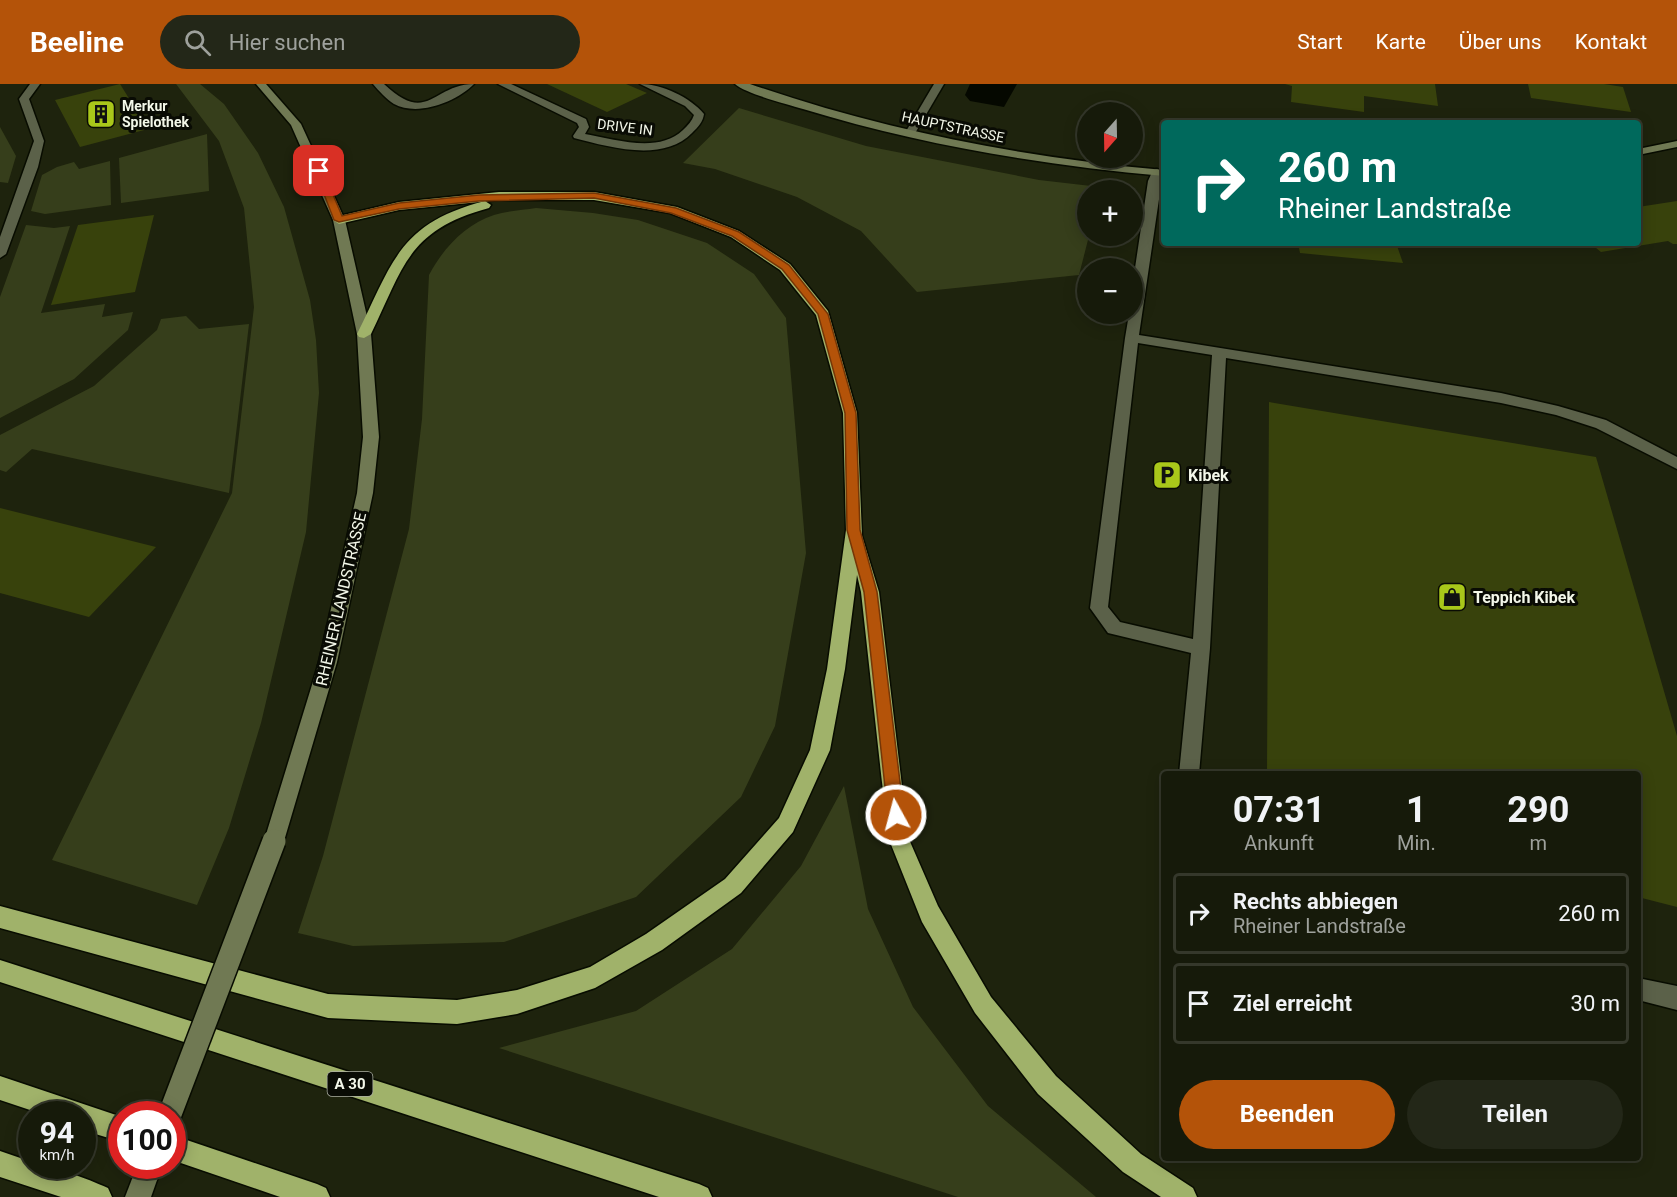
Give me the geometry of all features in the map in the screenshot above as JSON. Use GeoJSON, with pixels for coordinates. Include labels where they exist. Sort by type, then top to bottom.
{"type":"FeatureCollection","features":[{"type":"Feature","properties":{"kind":"highway"},"geometry":{"type":"LineString","coordinates":[[0,917],[328,1006],[458,1012],[517,1002],[595,977],[654,942],[733,886],[786,825],[820,750],[837,669],[854,530],[850,413],[823,314],[785,267],[735,234],[673,210],[594,196],[499,196],[399,206],[339,220]]}},
{"type":"Feature","properties":{"kind":"highway"},"geometry":{"type":"LineString","coordinates":[[364,334],[415,240],[439,223],[473,208],[500,202],[594,196]]}},
{"type":"Feature","properties":{"kind":"highway"},"geometry":{"type":"LineString","coordinates":[[854,530],[870,592],[898,837],[930,914],[983,1005],[1047,1085],[1132,1163],[1184,1197]]}},
{"type":"Feature","properties":{"kind":"highway","name":"A 30"},"geometry":{"type":"LineString","coordinates":[[0,971],[699,1197]]}},
{"type":"Feature","properties":{"kind":"highway"},"geometry":{"type":"LineString","coordinates":[[0,1088],[38,1101]]}},
{"type":"Feature","properties":{"kind":"highway"},"geometry":{"type":"LineString","coordinates":[[186,1152],[317,1197]]}},
{"type":"Feature","properties":{"kind":"highway"},"geometry":{"type":"LineString","coordinates":[[0,1164],[99,1197]]}},
{"type":"Feature","properties":{"kind":"street"},"geometry":{"type":"LineString","coordinates":[[0,254],[32,167],[39,141],[24,99],[35,84]]}},
{"type":"Feature","properties":{"kind":"street","name":"RHEINER LANDSTRASSE"},"geometry":{"type":"LineString","coordinates":[[175,1101],[274,841],[328,662],[365,493],[371,437],[364,334],[339,220],[296,124],[261,84]]}},
{"type":"Feature","properties":{"kind":"street"},"geometry":{"type":"LineString","coordinates":[[378,84],[400,103],[421,106],[452,95],[468,84]]}},
{"type":"Feature","properties":{"kind":"street","name":"DRIVE IN"},"geometry":{"type":"LineString","coordinates":[[503,84],[582,121],[584,127],[578,136],[658,146],[674,142],[698,120],[699,114],[689,104],[645,84]]}},
{"type":"Feature","properties":{"kind":"street","name":"HAUPTSTRASSE"},"geometry":{"type":"LineString","coordinates":[[740,84],[811,108],[983,150],[1063,163],[1161,172]]}},
{"type":"Feature","properties":{"kind":"street"},"geometry":{"type":"LineString","coordinates":[[910,133],[939,84]]}},
{"type":"Feature","properties":{"kind":"street"},"geometry":{"type":"LineString","coordinates":[[1641,151],[1677,144]]}},
{"type":"Feature","properties":{"kind":"street"},"geometry":{"type":"LineString","coordinates":[[1161,172],[1154,181],[1099,609],[1114,628],[1201,648]]}},
{"type":"Feature","properties":{"kind":"street"},"geometry":{"type":"LineString","coordinates":[[1132,339],[1502,399],[1558,411],[1601,424],[1677,464]]}},
{"type":"Feature","properties":{"kind":"street"},"geometry":{"type":"LineString","coordinates":[[1189,771],[1201,648],[1219,353]]}},
{"type":"Feature","properties":{"kind":"street"},"geometry":{"type":"LineString","coordinates":[[1641,990],[1677,998]]}},
{"type":"Feature","properties":{"kind":"street"},"geometry":{"type":"LineString","coordinates":[[138,1197],[145,1179]]}},
{"type":"Feature","properties":{"kind":"green space"},"geometry":{"type":"Polygon","coordinates":[[[176,84],[200,84],[224,104],[258,153],[284,207],[310,300],[316,340],[319,393],[306,532],[261,723],[229,828],[197,905],[52,860],[232,493],[254,307],[244,208],[219,141],[176,84]]]}},
{"type":"Feature","properties":{"kind":"green space"},"geometry":{"type":"Polygon","coordinates":[[[739,108],[866,146],[1039,180],[1077,184],[1077,246],[1086,246],[1083,258],[1077,258],[1077,275],[917,292],[861,231],[797,197],[715,169],[683,163],[739,108]]]}},
{"type":"Feature","properties":{"kind":"green space"},"geometry":{"type":"Polygon","coordinates":[[[0,127],[16,156],[8,183],[0,182],[0,127]]]}},
{"type":"Feature","properties":{"kind":"green space"},"geometry":{"type":"Polygon","coordinates":[[[207,134],[209,191],[121,203],[119,158],[207,134]]]}},
{"type":"Feature","properties":{"kind":"green space"},"geometry":{"type":"Polygon","coordinates":[[[110,161],[111,205],[45,214],[31,211],[42,175],[74,162],[79,169],[110,161]]]}},
{"type":"Feature","properties":{"kind":"green space"},"geometry":{"type":"Polygon","coordinates":[[[536,208],[638,220],[707,243],[754,274],[786,318],[806,553],[775,726],[741,797],[636,897],[504,942],[353,946],[298,933],[323,856],[409,529],[422,419],[429,275],[448,247],[473,225],[499,214],[536,208]]]}},
{"type":"Feature","properties":{"kind":"green space"},"geometry":{"type":"Polygon","coordinates":[[[26,225],[54,228],[70,226],[41,313],[105,304],[102,317],[133,312],[128,330],[74,379],[0,418],[0,297],[26,225]]]}},
{"type":"Feature","properties":{"kind":"green space"},"geometry":{"type":"Polygon","coordinates":[[[186,316],[199,329],[249,324],[229,493],[32,449],[6,472],[0,470],[0,435],[94,386],[157,330],[161,319],[186,316]]]}},
{"type":"Feature","properties":{"kind":"green space"},"geometry":{"type":"Polygon","coordinates":[[[844,786],[868,909],[913,1007],[988,1106],[1096,1197],[958,1197],[499,1048],[636,1011],[732,949],[801,866],[844,786]]]}},
{"type":"Feature","properties":{"kind":"shaded area"},"geometry":{"type":"Polygon","coordinates":[[[970,84],[1017,84],[1004,107],[970,101],[965,95],[970,84]]]}},
{"type":"Feature","properties":{"kind":"building","name":"Merkur Spielothek"},"geometry":{"type":"Polygon","coordinates":[[[120,84],[148,129],[80,147],[55,100],[120,84]]]}},
{"type":"Feature","properties":{"kind":"building"},"geometry":{"type":"Polygon","coordinates":[[[547,84],[626,84],[647,93],[607,112],[547,84]]]}},
{"type":"Feature","properties":{"kind":"building"},"geometry":{"type":"Polygon","coordinates":[[[1285,84],[1435,84],[1438,106],[1364,96],[1364,112],[1291,102],[1292,86],[1285,84]]]}},
{"type":"Feature","properties":{"kind":"building"},"geometry":{"type":"Polygon","coordinates":[[[1528,84],[1604,84],[1623,87],[1631,112],[1531,98],[1528,84]]]}},
{"type":"Feature","properties":{"kind":"building"},"geometry":{"type":"Polygon","coordinates":[[[1677,201],[1677,244],[1668,241],[1641,245],[1641,207],[1677,201]]]}},
{"type":"Feature","properties":{"kind":"building"},"geometry":{"type":"Polygon","coordinates":[[[154,215],[135,292],[51,305],[78,225],[154,215]]]}},
{"type":"Feature","properties":{"kind":"building"},"geometry":{"type":"Polygon","coordinates":[[[1299,246],[1397,246],[1403,263],[1300,253],[1299,246]]]}},
{"type":"Feature","properties":{"kind":"building"},"geometry":{"type":"Polygon","coordinates":[[[1594,246],[1638,246],[1601,252],[1594,246]]]}},
{"type":"Feature","properties":{"kind":"building","name":"Teppich Kibek"},"geometry":{"type":"Polygon","coordinates":[[[1269,402],[1596,457],[1677,736],[1677,907],[1641,898],[1641,771],[1267,771],[1269,402]]]}},
{"type":"Feature","properties":{"kind":"building"},"geometry":{"type":"Polygon","coordinates":[[[0,508],[156,547],[89,617],[0,593],[0,508]]]}},
{"type":"Feature","properties":{"kind":"place","name":"Merkur Spielothek"},"geometry":{"type":"Point","coordinates":[101,114]}},
{"type":"Feature","properties":{"kind":"place","name":"Kibek"},"geometry":{"type":"Point","coordinates":[1167,475]}},
{"type":"Feature","properties":{"kind":"place","name":"Teppich Kibek"},"geometry":{"type":"Point","coordinates":[1452,597]}},
{"type":"Feature","properties":{"kind":"route"},"geometry":{"type":"LineString","coordinates":[[319,171],[339,220],[399,206],[499,196],[594,196],[673,210],[735,234],[785,267],[823,314],[850,413],[854,530],[870,592],[896,815]]}}]}
